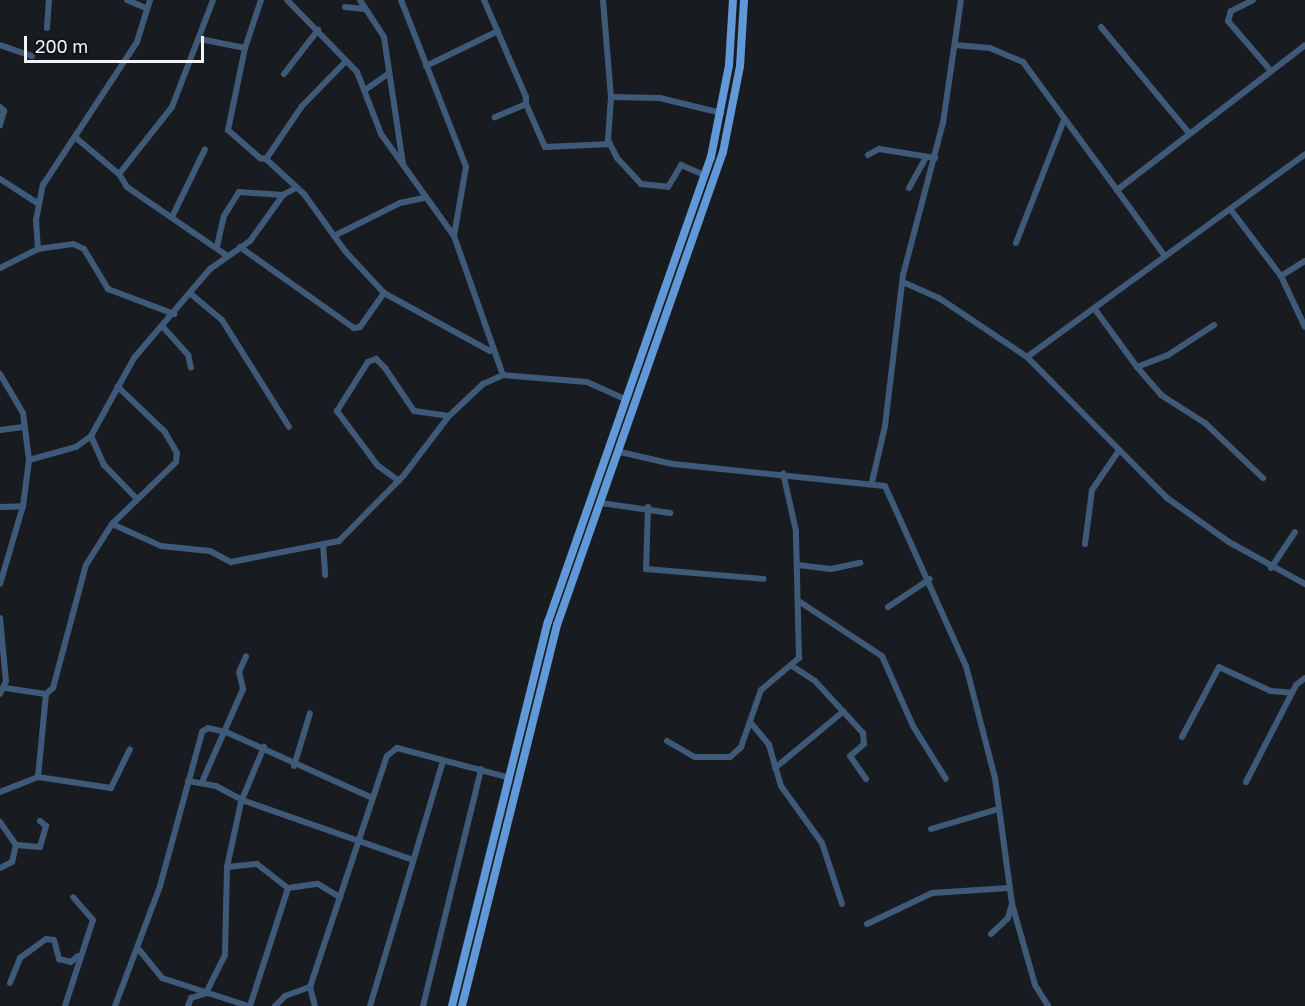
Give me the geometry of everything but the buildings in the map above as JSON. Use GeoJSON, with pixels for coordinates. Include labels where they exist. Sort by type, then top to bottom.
{"type":"FeatureCollection","features":[{"type":"Feature","properties":{"kind":"main road"},"geometry":{"type":"LineString","coordinates":[[452,1006],[507,777],[548,622],[624,399],[711,157],[721,112],[733,0]]}},
{"type":"Feature","properties":{"kind":"main road"},"geometry":{"type":"LineString","coordinates":[[462,1006],[551,646],[721,161],[740,66],[744,0]]}},
{"type":"Feature","properties":{"kind":"main road"},"geometry":{"type":"LineString","coordinates":[[711,157],[721,161]]}},
{"type":"Feature","properties":{"kind":"main road"},"geometry":{"type":"LineString","coordinates":[[476,907],[485,909]]}},
{"type":"Feature","properties":{"kind":"street"},"geometry":{"type":"LineString","coordinates":[[47,28],[49,0]]}},
{"type":"Feature","properties":{"kind":"street"},"geometry":{"type":"LineString","coordinates":[[127,0],[146,8]]}},
{"type":"Feature","properties":{"kind":"street"},"geometry":{"type":"LineString","coordinates":[[38,249],[39,204],[44,185],[137,42],[150,0]]}},
{"type":"Feature","properties":{"kind":"street"},"geometry":{"type":"LineString","coordinates":[[119,174],[167,114],[200,39],[213,0]]}},
{"type":"Feature","properties":{"kind":"street"},"geometry":{"type":"LineString","coordinates":[[261,0],[245,48],[228,130],[266,159],[384,293],[491,351]]}},
{"type":"Feature","properties":{"kind":"street"},"geometry":{"type":"LineString","coordinates":[[287,0],[346,61],[364,90],[381,134],[423,198],[454,236],[491,351],[503,375]]}},
{"type":"Feature","properties":{"kind":"street"},"geometry":{"type":"LineString","coordinates":[[360,0],[384,37],[403,165]]}},
{"type":"Feature","properties":{"kind":"street"},"geometry":{"type":"LineString","coordinates":[[401,0],[466,167],[454,236]]}},
{"type":"Feature","properties":{"kind":"street"},"geometry":{"type":"LineString","coordinates":[[484,0],[545,147],[610,144]]}},
{"type":"Feature","properties":{"kind":"street"},"geometry":{"type":"LineString","coordinates":[[603,0],[611,97],[610,144],[626,172],[641,184],[668,187],[681,165],[705,176]]}},
{"type":"Feature","properties":{"kind":"street"},"geometry":{"type":"LineString","coordinates":[[872,482],[904,283],[935,158],[961,0]]}},
{"type":"Feature","properties":{"kind":"street"},"geometry":{"type":"LineString","coordinates":[[1253,0],[1231,11],[1228,21],[1271,71]]}},
{"type":"Feature","properties":{"kind":"street"},"geometry":{"type":"LineString","coordinates":[[345,7],[365,9]]}},
{"type":"Feature","properties":{"kind":"street"},"geometry":{"type":"LineString","coordinates":[[1101,27],[1189,133]]}},
{"type":"Feature","properties":{"kind":"street"},"geometry":{"type":"LineString","coordinates":[[284,74],[318,30]]}},
{"type":"Feature","properties":{"kind":"street"},"geometry":{"type":"LineString","coordinates":[[426,66],[432,60],[498,31]]}},
{"type":"Feature","properties":{"kind":"street"},"geometry":{"type":"LineString","coordinates":[[200,39],[245,48]]}},
{"type":"Feature","properties":{"kind":"street"},"geometry":{"type":"LineString","coordinates":[[0,45],[32,56]]}},
{"type":"Feature","properties":{"kind":"street"},"geometry":{"type":"LineString","coordinates":[[955,45],[1018,57],[1164,255]]}},
{"type":"Feature","properties":{"kind":"street"},"geometry":{"type":"LineString","coordinates":[[1117,190],[1305,45]]}},
{"type":"Feature","properties":{"kind":"street"},"geometry":{"type":"LineString","coordinates":[[423,58],[432,60]]}},
{"type":"Feature","properties":{"kind":"street"},"geometry":{"type":"LineString","coordinates":[[266,159],[302,106],[346,61]]}},
{"type":"Feature","properties":{"kind":"street"},"geometry":{"type":"LineString","coordinates":[[364,90],[389,73]]}},
{"type":"Feature","properties":{"kind":"street"},"geometry":{"type":"LineString","coordinates":[[611,97],[660,98],[721,112]]}},
{"type":"Feature","properties":{"kind":"street"},"geometry":{"type":"LineString","coordinates":[[495,117],[526,104]]}},
{"type":"Feature","properties":{"kind":"street"},"geometry":{"type":"LineString","coordinates":[[0,107],[4,111],[0,125]]}},
{"type":"Feature","properties":{"kind":"street"},"geometry":{"type":"LineString","coordinates":[[1016,243],[1064,120]]}},
{"type":"Feature","properties":{"kind":"street"},"geometry":{"type":"LineString","coordinates":[[75,137],[119,174],[127,187],[173,215],[226,255]]}},
{"type":"Feature","properties":{"kind":"street"},"geometry":{"type":"LineString","coordinates":[[173,215],[190,169],[205,149]]}},
{"type":"Feature","properties":{"kind":"street"},"geometry":{"type":"LineString","coordinates":[[868,155],[879,149],[935,158]]}},
{"type":"Feature","properties":{"kind":"street"},"geometry":{"type":"LineString","coordinates":[[1027,357],[1305,154]]}},
{"type":"Feature","properties":{"kind":"street"},"geometry":{"type":"LineString","coordinates":[[909,188],[926,157]]}},
{"type":"Feature","properties":{"kind":"street"},"geometry":{"type":"LineString","coordinates":[[0,179],[39,204]]}},
{"type":"Feature","properties":{"kind":"street"},"geometry":{"type":"LineString","coordinates":[[29,460],[76,447],[91,436],[117,386],[163,327],[226,255],[257,234],[283,195],[294,189]]}},
{"type":"Feature","properties":{"kind":"street"},"geometry":{"type":"LineString","coordinates":[[217,246],[224,216],[239,192],[283,195]]}},
{"type":"Feature","properties":{"kind":"street"},"geometry":{"type":"LineString","coordinates":[[334,236],[400,203],[423,198]]}},
{"type":"Feature","properties":{"kind":"street"},"geometry":{"type":"LineString","coordinates":[[1231,210],[1281,276],[1305,327]]}},
{"type":"Feature","properties":{"kind":"street"},"geometry":{"type":"LineString","coordinates":[[0,268],[38,249],[62,243],[84,249],[108,289],[174,314]]}},
{"type":"Feature","properties":{"kind":"street"},"geometry":{"type":"LineString","coordinates":[[240,247],[354,328],[360,327],[384,293]]}},
{"type":"Feature","properties":{"kind":"street"},"geometry":{"type":"LineString","coordinates":[[1281,276],[1305,261]]}},
{"type":"Feature","properties":{"kind":"street"},"geometry":{"type":"LineString","coordinates":[[904,283],[939,298],[1027,357],[1118,452],[1190,516],[1271,568],[1305,585]]}},
{"type":"Feature","properties":{"kind":"street"},"geometry":{"type":"LineString","coordinates":[[191,294],[222,320],[290,427]]}},
{"type":"Feature","properties":{"kind":"street"},"geometry":{"type":"LineString","coordinates":[[1094,308],[1137,367],[1161,395],[1205,423],[1263,478]]}},
{"type":"Feature","properties":{"kind":"street"},"geometry":{"type":"LineString","coordinates":[[1137,367],[1168,355],[1214,325]]}},
{"type":"Feature","properties":{"kind":"street"},"geometry":{"type":"LineString","coordinates":[[163,327],[188,356],[190,368]]}},
{"type":"Feature","properties":{"kind":"street"},"geometry":{"type":"LineString","coordinates":[[399,481],[378,466],[336,411],[368,362],[376,359],[385,368],[414,411],[449,416]]}},
{"type":"Feature","properties":{"kind":"street"},"geometry":{"type":"LineString","coordinates":[[0,374],[16,395],[29,460],[23,506],[0,584]]}},
{"type":"Feature","properties":{"kind":"street"},"geometry":{"type":"LineString","coordinates":[[111,524],[161,546],[210,551],[231,562],[323,544],[349,536],[399,481],[449,416],[483,384],[503,375],[587,382],[624,399]]}},
{"type":"Feature","properties":{"kind":"street"},"geometry":{"type":"LineString","coordinates":[[38,777],[46,694],[66,649],[86,565],[111,524],[136,498],[170,471],[177,453],[117,386]]}},
{"type":"Feature","properties":{"kind":"street"},"geometry":{"type":"LineString","coordinates":[[0,430],[24,427]]}},
{"type":"Feature","properties":{"kind":"street"},"geometry":{"type":"LineString","coordinates":[[91,436],[104,465],[136,498]]}},
{"type":"Feature","properties":{"kind":"street"},"geometry":{"type":"LineString","coordinates":[[620,452],[673,464],[872,482],[885,486],[930,579],[966,666],[998,809],[1012,904],[1035,985],[1048,1006]]}},
{"type":"Feature","properties":{"kind":"street"},"geometry":{"type":"LineString","coordinates":[[1084,544],[1092,490],[1118,452]]}},
{"type":"Feature","properties":{"kind":"street"},"geometry":{"type":"LineString","coordinates":[[667,741],[695,757],[723,759],[741,747],[761,690],[792,666],[802,648],[798,565],[791,496],[783,473]]}},
{"type":"Feature","properties":{"kind":"street"},"geometry":{"type":"LineString","coordinates":[[601,502],[648,507],[670,513]]}},
{"type":"Feature","properties":{"kind":"street"},"geometry":{"type":"LineString","coordinates":[[0,507],[23,506]]}},
{"type":"Feature","properties":{"kind":"street"},"geometry":{"type":"LineString","coordinates":[[648,507],[646,569],[764,579]]}},
{"type":"Feature","properties":{"kind":"street"},"geometry":{"type":"LineString","coordinates":[[1271,568],[1295,532]]}},
{"type":"Feature","properties":{"kind":"street"},"geometry":{"type":"LineString","coordinates":[[323,544],[325,575]]}},
{"type":"Feature","properties":{"kind":"street"},"geometry":{"type":"LineString","coordinates":[[798,565],[831,569],[860,563]]}},
{"type":"Feature","properties":{"kind":"street"},"geometry":{"type":"LineString","coordinates":[[888,607],[930,579]]}},
{"type":"Feature","properties":{"kind":"street"},"geometry":{"type":"LineString","coordinates":[[800,602],[882,656],[913,726],[946,779]]}},
{"type":"Feature","properties":{"kind":"street"},"geometry":{"type":"LineString","coordinates":[[0,618],[5,688],[0,694]]}},
{"type":"Feature","properties":{"kind":"street"},"geometry":{"type":"LineString","coordinates":[[202,782],[243,689],[239,672],[246,656]]}},
{"type":"Feature","properties":{"kind":"street"},"geometry":{"type":"LineString","coordinates":[[792,666],[844,711],[865,740],[850,756],[866,779]]}},
{"type":"Feature","properties":{"kind":"street"},"geometry":{"type":"LineString","coordinates":[[1182,737],[1208,678],[1219,667],[1271,691],[1292,693]]}},
{"type":"Feature","properties":{"kind":"street"},"geometry":{"type":"LineString","coordinates":[[1246,782],[1292,693],[1305,678]]}},
{"type":"Feature","properties":{"kind":"street"},"geometry":{"type":"LineString","coordinates":[[5,688],[46,694]]}},
{"type":"Feature","properties":{"kind":"street"},"geometry":{"type":"LineString","coordinates":[[776,768],[844,711]]}},
{"type":"Feature","properties":{"kind":"street"},"geometry":{"type":"LineString","coordinates":[[294,766],[310,713]]}},
{"type":"Feature","properties":{"kind":"street"},"geometry":{"type":"LineString","coordinates":[[750,722],[770,745],[781,786],[822,843],[842,904]]}},
{"type":"Feature","properties":{"kind":"street"},"geometry":{"type":"LineString","coordinates":[[115,1006],[137,947],[202,732],[208,728],[226,732],[264,747],[294,766],[372,798]]}},
{"type":"Feature","properties":{"kind":"street"},"geometry":{"type":"LineString","coordinates":[[188,1006],[191,998],[206,993],[229,938],[227,867],[242,800],[264,747]]}},
{"type":"Feature","properties":{"kind":"street"},"geometry":{"type":"LineString","coordinates":[[0,792],[38,777],[111,788],[130,748]]}},
{"type":"Feature","properties":{"kind":"street"},"geometry":{"type":"LineString","coordinates":[[315,1006],[310,987],[356,840],[387,756],[397,748],[507,777]]}},
{"type":"Feature","properties":{"kind":"street"},"geometry":{"type":"LineString","coordinates":[[370,1006],[443,761]]}},
{"type":"Feature","properties":{"kind":"street"},"geometry":{"type":"LineString","coordinates":[[423,1006],[481,769]]}},
{"type":"Feature","properties":{"kind":"street"},"geometry":{"type":"LineString","coordinates":[[188,781],[202,782],[242,800],[413,860]]}},
{"type":"Feature","properties":{"kind":"street"},"geometry":{"type":"LineString","coordinates":[[931,829],[998,809]]}},
{"type":"Feature","properties":{"kind":"street"},"geometry":{"type":"LineString","coordinates":[[16,845],[40,847],[46,826],[40,821]]}},
{"type":"Feature","properties":{"kind":"street"},"geometry":{"type":"LineString","coordinates":[[0,822],[16,845],[12,862],[0,868]]}},
{"type":"Feature","properties":{"kind":"street"},"geometry":{"type":"LineString","coordinates":[[227,867],[257,864],[288,888],[318,884],[340,897]]}},
{"type":"Feature","properties":{"kind":"street"},"geometry":{"type":"LineString","coordinates":[[137,947],[162,978],[249,1006],[288,888]]}},
{"type":"Feature","properties":{"kind":"street"},"geometry":{"type":"LineString","coordinates":[[867,924],[932,893],[1009,888]]}},
{"type":"Feature","properties":{"kind":"street"},"geometry":{"type":"LineString","coordinates":[[65,1006],[79,955],[93,920],[73,897]]}},
{"type":"Feature","properties":{"kind":"street"},"geometry":{"type":"LineString","coordinates":[[991,934],[1008,918],[1012,904]]}},
{"type":"Feature","properties":{"kind":"street"},"geometry":{"type":"LineString","coordinates":[[10,983],[20,958],[46,939],[54,940],[56,954],[64,962],[79,955]]}},
{"type":"Feature","properties":{"kind":"street"},"geometry":{"type":"LineString","coordinates":[[275,1006],[285,996],[310,987]]}}]}
